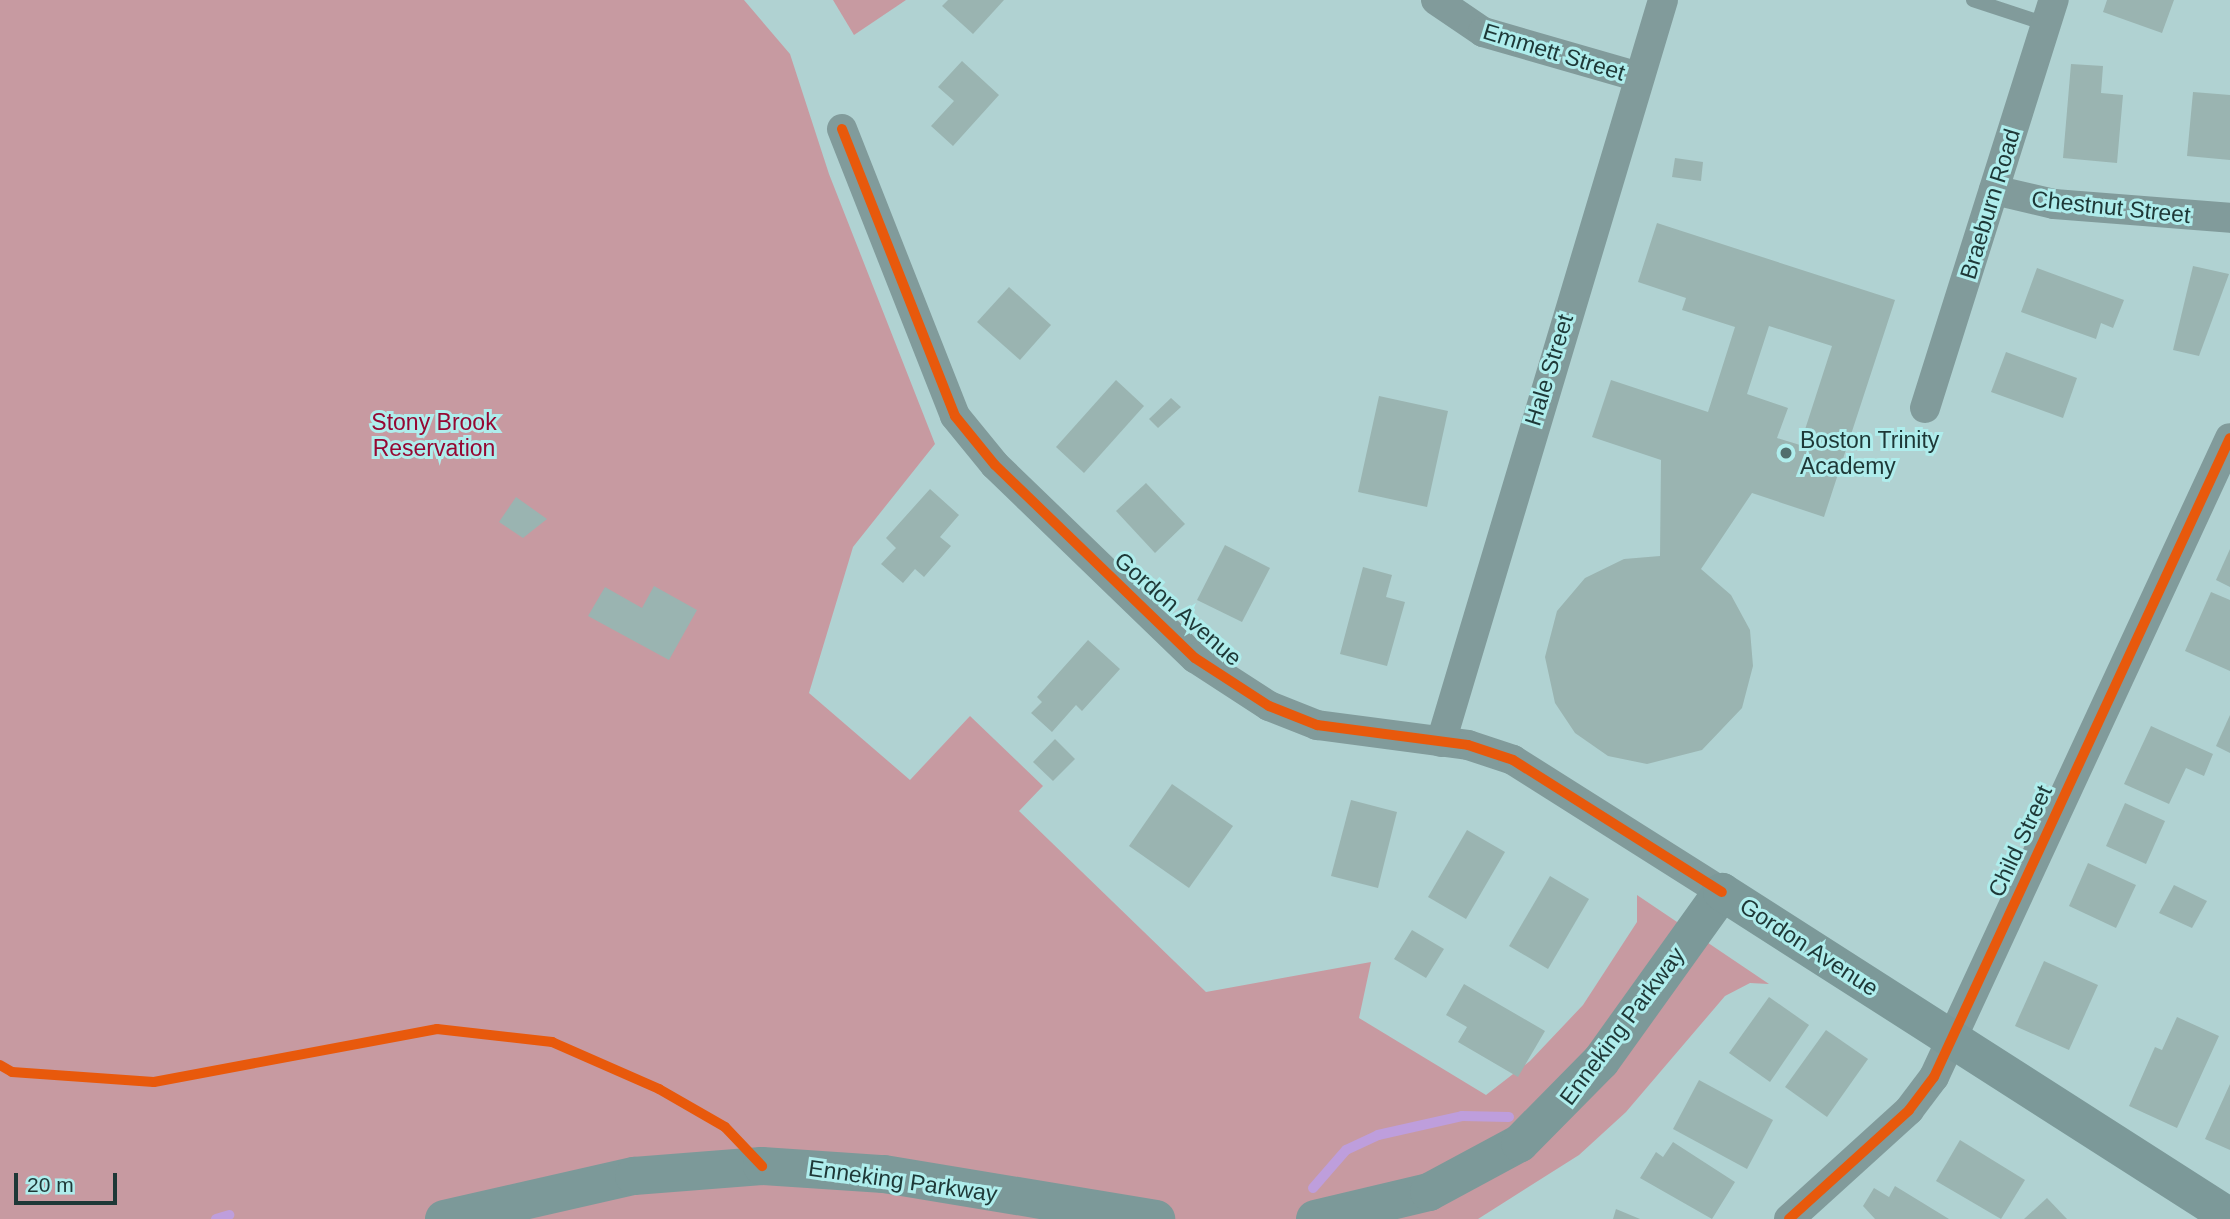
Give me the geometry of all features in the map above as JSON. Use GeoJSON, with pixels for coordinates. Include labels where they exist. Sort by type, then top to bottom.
{"type":"FeatureCollection","features":[{"type":"Feature","properties":{"kind":"main road","name":"Gordon Avenue"},"geometry":{"type":"LineString","coordinates":[[1722,892],[2230,1217]]}},
{"type":"Feature","properties":{"kind":"main road","name":"Enneking Parkway"},"geometry":{"type":"LineString","coordinates":[[1315,1219],[1429,1192],[1520,1143],[1601,1061],[1722,892]]}},
{"type":"Feature","properties":{"kind":"main road","name":"Enneking Parkway"},"geometry":{"type":"LineString","coordinates":[[444,1219],[634,1175],[762,1166],[895,1176],[1156,1219]]}},
{"type":"Feature","properties":{"kind":"street","name":"Emmett Street"},"geometry":{"type":"LineString","coordinates":[[1436,0],[1483,33],[1639,77]]}},
{"type":"Feature","properties":{"kind":"street","name":"Hale Street"},"geometry":{"type":"LineString","coordinates":[[1441,742],[1662,0]]}},
{"type":"Feature","properties":{"kind":"street","name":"Braeburn Road"},"geometry":{"type":"LineString","coordinates":[[1925,408],[2050,12]]}},
{"type":"Feature","properties":{"kind":"street","name":"Gordon Avenue"},"geometry":{"type":"LineString","coordinates":[[842,129],[945,398],[995,465],[1133,602],[1244,692],[1317,725],[1441,742],[1513,760],[1722,892]]}},
{"type":"Feature","properties":{"kind":"street","name":"Chestnut Street"},"geometry":{"type":"LineString","coordinates":[[1994,190],[2054,204],[2230,218]]}},
{"type":"Feature","properties":{"kind":"street","name":"Child Street"},"geometry":{"type":"LineString","coordinates":[[1789,1219],[1909,1110],[1951,1040],[2230,438]]}},
{"type":"Feature","properties":{"kind":"lane"},"geometry":{"type":"LineString","coordinates":[[1973,0],[2050,12]]}},
{"type":"Feature","properties":{"kind":"green space","name":"Stony Brook Reservation"},"geometry":{"type":"Polygon","coordinates":[[[0,0],[744,0],[790,54],[829,174],[935,444],[853,547],[809,693],[910,780],[970,716],[1043,786],[1019,811],[1206,992],[1371,962],[1359,1018],[1486,1095],[1530,1061],[1583,1005],[1637,922],[1637,895],[1769,984],[1750,983],[1725,996],[1626,1112],[1579,1155],[1478,1219],[0,1219],[0,0]]]}},
{"type":"Feature","properties":{"kind":"green space"},"geometry":{"type":"Polygon","coordinates":[[[833,0],[906,0],[854,35],[833,0]]]}},
{"type":"Feature","properties":{"kind":"building"},"geometry":{"type":"Polygon","coordinates":[[[948,0],[1004,0],[973,34],[942,6],[948,0]]]}},
{"type":"Feature","properties":{"kind":"building"},"geometry":{"type":"Polygon","coordinates":[[[2107,0],[2174,0],[2162,33],[2103,12],[2107,0]]]}},
{"type":"Feature","properties":{"kind":"building"},"geometry":{"type":"Polygon","coordinates":[[[962,61],[999,95],[953,146],[931,126],[954,101],[938,87],[962,61]]]}},
{"type":"Feature","properties":{"kind":"building"},"geometry":{"type":"Polygon","coordinates":[[[2071,64],[2103,66],[2101,93],[2123,95],[2117,163],[2063,158],[2071,64]]]}},
{"type":"Feature","properties":{"kind":"building"},"geometry":{"type":"Polygon","coordinates":[[[2193,92],[2230,95],[2230,160],[2187,156],[2193,92]]]}},
{"type":"Feature","properties":{"kind":"building"},"geometry":{"type":"Polygon","coordinates":[[[1675,158],[1703,162],[1701,181],[1672,177],[1675,158]]]}},
{"type":"Feature","properties":{"kind":"building"},"geometry":{"type":"Polygon","coordinates":[[[1657,223],[1895,300],[1824,517],[1752,493],[1701,569],[1731,595],[1750,630],[1753,666],[1742,708],[1702,750],[1647,764],[1608,756],[1575,733],[1555,703],[1545,657],[1557,611],[1585,578],[1624,559],[1660,556],[1661,460],[1592,437],[1611,380],[1708,412],[1735,327],[1682,310],[1686,298],[1638,282],[1657,223]],[[1769,326],[1747,394],[1788,408],[1777,438],[1800,445],[1832,346],[1769,326]]]}},
{"type":"Feature","properties":{"kind":"building"},"geometry":{"type":"Polygon","coordinates":[[[2193,266],[2229,274],[2199,356],[2173,350],[2193,266]]]}},
{"type":"Feature","properties":{"kind":"building"},"geometry":{"type":"Polygon","coordinates":[[[2037,268],[2124,300],[2113,328],[2101,323],[2096,339],[2021,312],[2037,268]]]}},
{"type":"Feature","properties":{"kind":"building"},"geometry":{"type":"Polygon","coordinates":[[[1009,287],[1051,325],[1020,360],[977,322],[1009,287]]]}},
{"type":"Feature","properties":{"kind":"building"},"geometry":{"type":"Polygon","coordinates":[[[2006,352],[2077,378],[2063,418],[1991,392],[2006,352]]]}},
{"type":"Feature","properties":{"kind":"building"},"geometry":{"type":"Polygon","coordinates":[[[1116,380],[1144,406],[1084,473],[1056,447],[1116,380]]]}},
{"type":"Feature","properties":{"kind":"building"},"geometry":{"type":"Polygon","coordinates":[[[1379,396],[1448,411],[1427,507],[1358,492],[1379,396]]]}},
{"type":"Feature","properties":{"kind":"building"},"geometry":{"type":"Polygon","coordinates":[[[1171,398],[1181,407],[1158,428],[1149,419],[1171,398]]]}},
{"type":"Feature","properties":{"kind":"building"},"geometry":{"type":"Polygon","coordinates":[[[1146,483],[1185,524],[1155,553],[1116,511],[1146,483]]]}},
{"type":"Feature","properties":{"kind":"building"},"geometry":{"type":"Polygon","coordinates":[[[930,489],[959,515],[940,537],[951,546],[924,577],[915,569],[903,583],[881,564],[896,548],[886,538],[930,489]]]}},
{"type":"Feature","properties":{"kind":"building"},"geometry":{"type":"Polygon","coordinates":[[[516,497],[547,519],[523,538],[499,522],[516,497]]]}},
{"type":"Feature","properties":{"kind":"building"},"geometry":{"type":"Polygon","coordinates":[[[1225,545],[1270,568],[1242,622],[1197,600],[1225,545]]]}},
{"type":"Feature","properties":{"kind":"building"},"geometry":{"type":"Polygon","coordinates":[[[2230,549],[2230,587],[2216,580],[2230,549]]]}},
{"type":"Feature","properties":{"kind":"building"},"geometry":{"type":"Polygon","coordinates":[[[1363,567],[1392,575],[1386,597],[1405,602],[1387,666],[1340,654],[1363,567]]]}},
{"type":"Feature","properties":{"kind":"building"},"geometry":{"type":"Polygon","coordinates":[[[654,586],[697,610],[669,660],[588,616],[605,587],[642,608],[654,586]]]}},
{"type":"Feature","properties":{"kind":"building"},"geometry":{"type":"Polygon","coordinates":[[[2211,592],[2230,600],[2230,671],[2185,651],[2211,592]]]}},
{"type":"Feature","properties":{"kind":"building"},"geometry":{"type":"Polygon","coordinates":[[[1088,640],[1120,669],[1082,711],[1076,705],[1052,732],[1031,713],[1042,702],[1037,697],[1088,640]]]}},
{"type":"Feature","properties":{"kind":"building"},"geometry":{"type":"Polygon","coordinates":[[[2230,715],[2230,753],[2216,746],[2230,715]]]}},
{"type":"Feature","properties":{"kind":"building"},"geometry":{"type":"Polygon","coordinates":[[[2151,726],[2213,754],[2204,776],[2186,768],[2169,804],[2124,784],[2151,726]]]}},
{"type":"Feature","properties":{"kind":"building"},"geometry":{"type":"Polygon","coordinates":[[[1055,739],[1075,759],[1053,781],[1033,762],[1055,739]]]}},
{"type":"Feature","properties":{"kind":"building"},"geometry":{"type":"Polygon","coordinates":[[[1172,784],[1233,826],[1189,888],[1129,846],[1172,784]]]}},
{"type":"Feature","properties":{"kind":"building"},"geometry":{"type":"Polygon","coordinates":[[[1351,800],[1397,812],[1378,888],[1331,876],[1351,800]]]}},
{"type":"Feature","properties":{"kind":"building"},"geometry":{"type":"Polygon","coordinates":[[[2125,803],[2165,821],[2146,864],[2106,846],[2125,803]]]}},
{"type":"Feature","properties":{"kind":"building"},"geometry":{"type":"Polygon","coordinates":[[[1467,830],[1505,852],[1466,919],[1428,897],[1467,830]]]}},
{"type":"Feature","properties":{"kind":"building"},"geometry":{"type":"Polygon","coordinates":[[[2088,863],[2136,885],[2116,928],[2069,906],[2088,863]]]}},
{"type":"Feature","properties":{"kind":"building"},"geometry":{"type":"Polygon","coordinates":[[[1550,876],[1589,899],[1548,969],[1509,946],[1550,876]]]}},
{"type":"Feature","properties":{"kind":"building"},"geometry":{"type":"Polygon","coordinates":[[[2174,885],[2207,901],[2192,928],[2159,913],[2174,885]]]}},
{"type":"Feature","properties":{"kind":"building"},"geometry":{"type":"Polygon","coordinates":[[[1412,930],[1444,949],[1426,978],[1394,959],[1412,930]]]}},
{"type":"Feature","properties":{"kind":"building"},"geometry":{"type":"Polygon","coordinates":[[[2044,961],[2098,985],[2069,1050],[2015,1026],[2044,961]]]}},
{"type":"Feature","properties":{"kind":"building"},"geometry":{"type":"Polygon","coordinates":[[[1464,984],[1545,1031],[1518,1077],[1458,1042],[1467,1027],[1446,1015],[1464,984]]]}},
{"type":"Feature","properties":{"kind":"building"},"geometry":{"type":"Polygon","coordinates":[[[1769,997],[1809,1025],[1770,1082],[1729,1053],[1769,997]]]}},
{"type":"Feature","properties":{"kind":"building"},"geometry":{"type":"Polygon","coordinates":[[[2177,1017],[2219,1036],[2177,1128],[2129,1106],[2155,1047],[2162,1050],[2177,1017]]]}},
{"type":"Feature","properties":{"kind":"building"},"geometry":{"type":"Polygon","coordinates":[[[1826,1030],[1868,1059],[1827,1117],[1785,1087],[1826,1030]]]}},
{"type":"Feature","properties":{"kind":"building"},"geometry":{"type":"Polygon","coordinates":[[[1699,1080],[1773,1120],[1747,1169],[1673,1129],[1699,1080]]]}},
{"type":"Feature","properties":{"kind":"building"},"geometry":{"type":"Polygon","coordinates":[[[2230,1084],[2230,1150],[2205,1139],[2230,1084]]]}},
{"type":"Feature","properties":{"kind":"building"},"geometry":{"type":"Polygon","coordinates":[[[1960,1140],[2025,1180],[2001,1219],[1936,1181],[1960,1140]]]}},
{"type":"Feature","properties":{"kind":"building"},"geometry":{"type":"Polygon","coordinates":[[[1673,1142],[1735,1182],[1712,1219],[1640,1178],[1656,1152],[1663,1157],[1673,1142]]]}},
{"type":"Feature","properties":{"kind":"building"},"geometry":{"type":"Polygon","coordinates":[[[1895,1186],[1949,1219],[1875,1219],[1863,1206],[1874,1188],[1889,1197],[1895,1186]]]}},
{"type":"Feature","properties":{"kind":"building"},"geometry":{"type":"Polygon","coordinates":[[[2047,1198],[2067,1219],[2024,1219],[2047,1198]]]}},
{"type":"Feature","properties":{"kind":"building"},"geometry":{"type":"Polygon","coordinates":[[[1616,1209],[1640,1219],[1613,1219],[1616,1209]]]}},
{"type":"Feature","properties":{"kind":"waterway"},"geometry":{"type":"LineString","coordinates":[[1313,1188],[1346,1150],[1378,1135],[1462,1116],[1509,1117]]}},
{"type":"Feature","properties":{"kind":"waterway"},"geometry":{"type":"LineString","coordinates":[[216,1219],[229,1215]]}},
{"type":"Feature","properties":{"kind":"cycle path"},"geometry":{"type":"LineString","coordinates":[[842,129],[955,416],[995,465],[1195,658],[1269,706],[1317,725],[1468,745],[1513,760],[1722,892]]}},
{"type":"Feature","properties":{"kind":"cycle path"},"geometry":{"type":"LineString","coordinates":[[1789,1219],[1909,1110],[1934,1077],[2230,438]]}},
{"type":"Feature","properties":{"kind":"cycle path"},"geometry":{"type":"LineString","coordinates":[[0,1065],[12,1072],[154,1082],[437,1029],[552,1042],[659,1089],[725,1127],[762,1166]]}},
{"type":"Feature","properties":{"kind":"place","name":"Boston Trinity Academy"},"geometry":{"type":"Point","coordinates":[1786,453]}}]}
